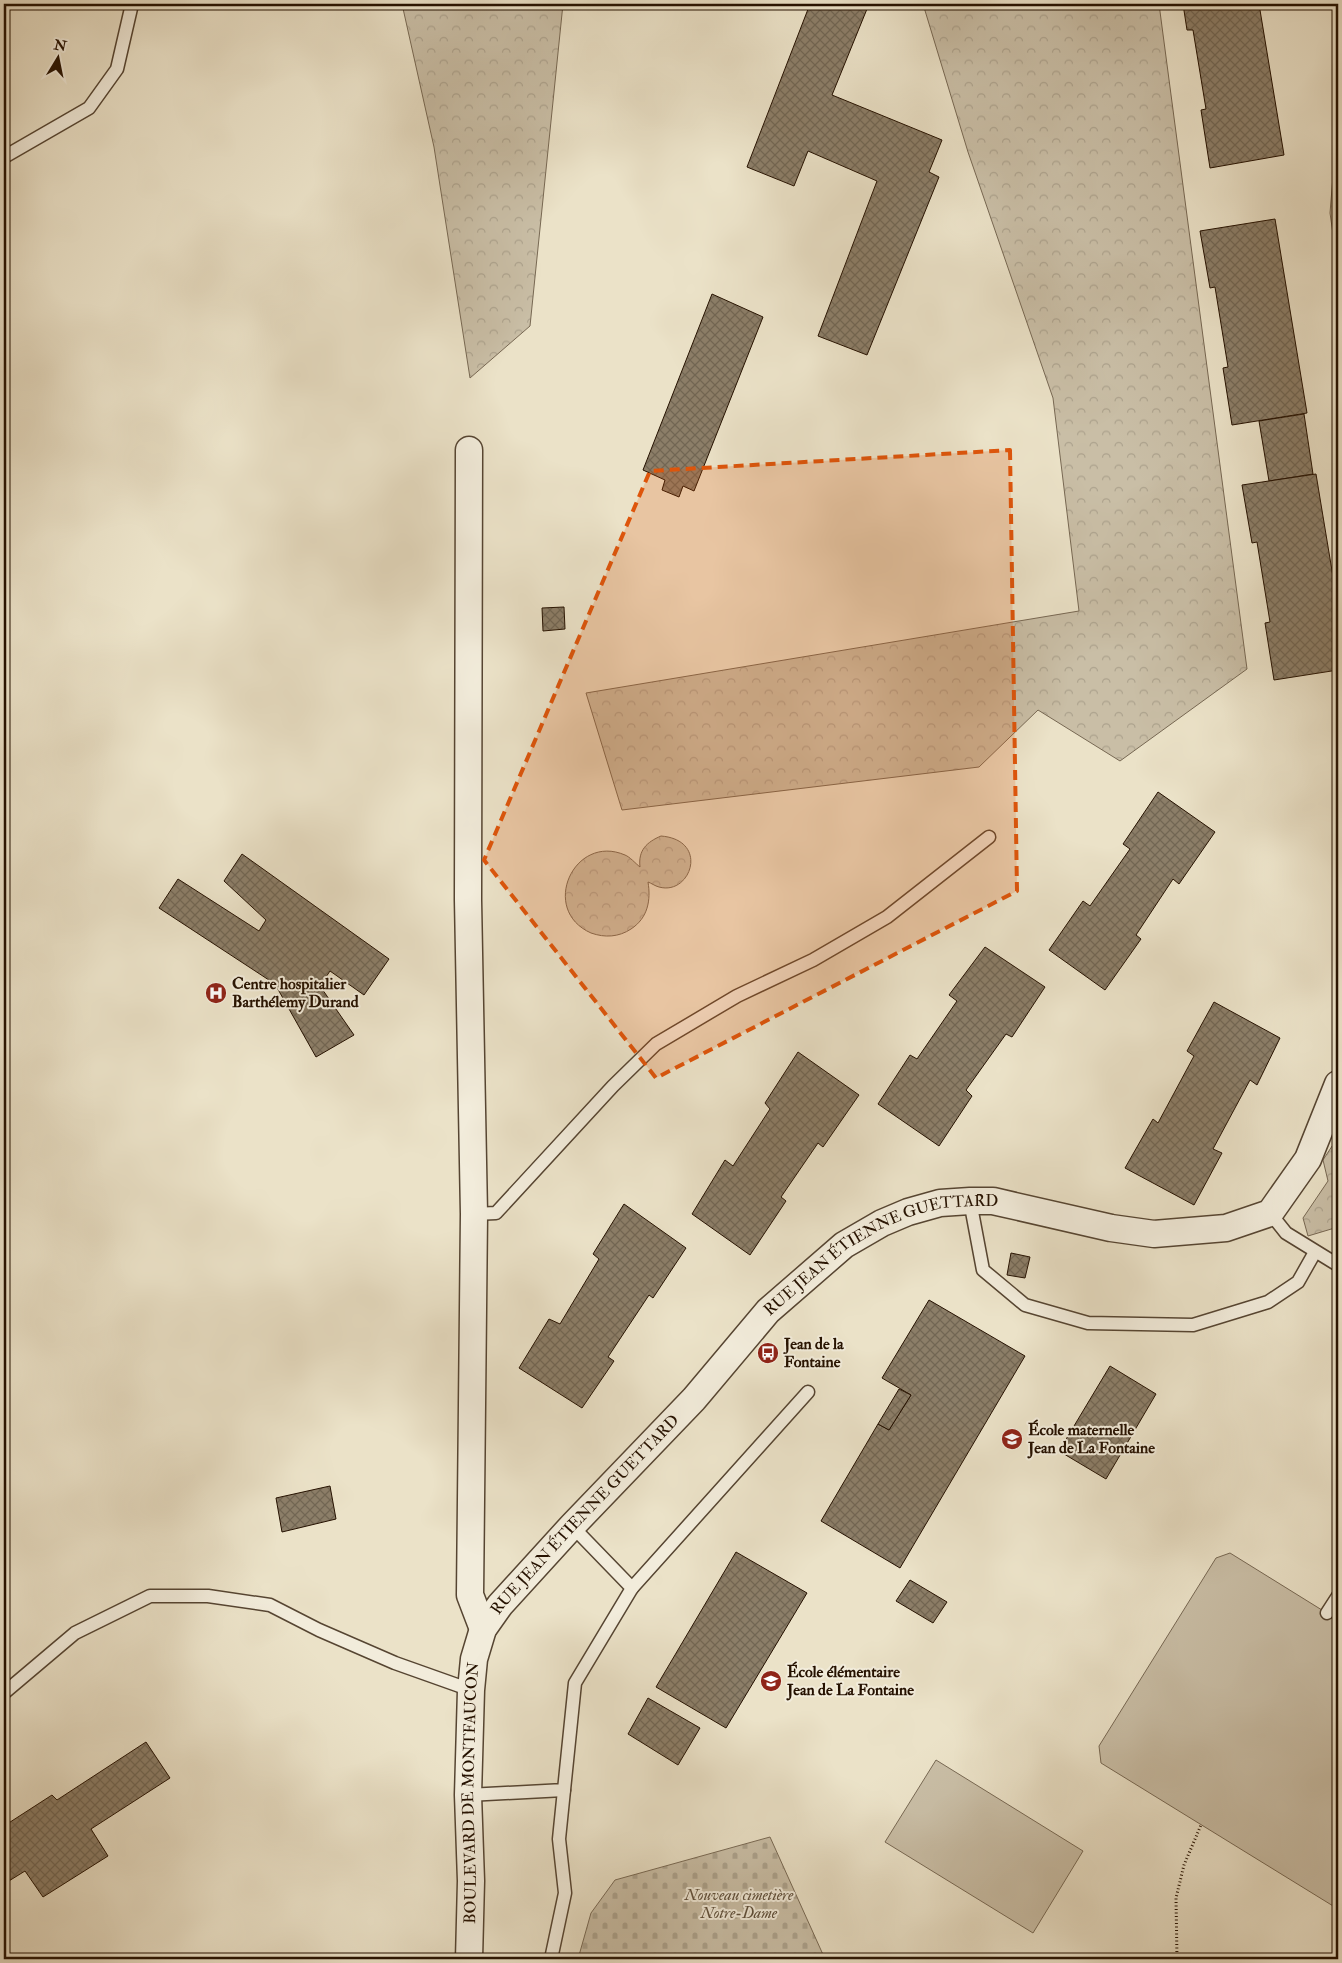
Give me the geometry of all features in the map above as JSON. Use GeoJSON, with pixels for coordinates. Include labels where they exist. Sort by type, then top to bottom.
{"type":"FeatureCollection","features":[{"type":"Feature","properties":{"kind":"street"},"geometry":{"type":"LineString","coordinates":[[469,450],[468,900],[474,1214],[470,1595],[483,1629]]}},
{"type":"Feature","properties":{"kind":"street"},"geometry":{"type":"LineString","coordinates":[[1270,1213],[1308,1159],[1338,1084]]}},
{"type":"Feature","properties":{"kind":"street","name":"RUE JEAN ÉTIENNE GUETTARD"},"geometry":{"type":"LineString","coordinates":[[483,1629],[500,1605],[572,1526],[694,1399],[768,1311],[844,1245],[882,1223],[908,1212],[940,1203],[970,1201],[993,1202],[1110,1228],[1154,1234],[1226,1228],[1270,1213]]}},
{"type":"Feature","properties":{"kind":"street","name":"BOULEVARD DE MONTFAUCON"},"geometry":{"type":"LineString","coordinates":[[469,1959],[471,1881],[468,1795],[471,1690],[474,1659],[483,1629]]}},
{"type":"Feature","properties":{"kind":"lane"},"geometry":{"type":"LineString","coordinates":[[4,157],[90,108],[116,69],[132,4]]}},
{"type":"Feature","properties":{"kind":"lane"},"geometry":{"type":"LineString","coordinates":[[474,1214],[496,1213],[613,1086],[656,1044],[737,996],[813,960],[887,916],[989,837]]}},
{"type":"Feature","properties":{"kind":"lane"},"geometry":{"type":"LineString","coordinates":[[970,1201],[983,1270],[1024,1305],[1088,1323],[1193,1325],[1268,1302],[1298,1282],[1315,1252]]}},
{"type":"Feature","properties":{"kind":"lane"},"geometry":{"type":"LineString","coordinates":[[1270,1213],[1286,1233],[1338,1265]]}},
{"type":"Feature","properties":{"kind":"lane"},"geometry":{"type":"LineString","coordinates":[[551,1959],[566,1893],[559,1839],[575,1683],[632,1588],[808,1392]]}},
{"type":"Feature","properties":{"kind":"lane"},"geometry":{"type":"LineString","coordinates":[[572,1526],[632,1588]]}},
{"type":"Feature","properties":{"kind":"lane"},"geometry":{"type":"LineString","coordinates":[[4,1693],[75,1633],[150,1596],[208,1596],[270,1605],[318,1630],[395,1663],[471,1690]]}},
{"type":"Feature","properties":{"kind":"lane"},"geometry":{"type":"LineString","coordinates":[[1327,1613],[1338,1596]]}},
{"type":"Feature","properties":{"kind":"lane"},"geometry":{"type":"LineString","coordinates":[[468,1795],[564,1790]]}},
{"type":"Feature","properties":{"kind":"path"},"geometry":{"type":"LineString","coordinates":[[1177,1959],[1176,1898],[1184,1865],[1202,1825]]}},
{"type":"Feature","properties":{"kind":"highlighted area"},"geometry":{"type":"Polygon","coordinates":[[[1010,450],[1017,891],[656,1078],[484,860],[650,471],[1010,450]]]}},
{"type":"Feature","properties":{"kind":"green space"},"geometry":{"type":"Polygon","coordinates":[[[402,4],[563,4],[530,326],[470,378],[434,147],[402,4]]]}},
{"type":"Feature","properties":{"kind":"green space"},"geometry":{"type":"Polygon","coordinates":[[[923,4],[1159,4],[1247,669],[1120,761],[1038,710],[979,767],[622,810],[586,693],[1079,611],[1053,398],[968,152],[923,4]]]}},
{"type":"Feature","properties":{"kind":"green space"},"geometry":{"type":"Polygon","coordinates":[[[1338,115],[1338,269],[1330,213],[1338,115]]]}},
{"type":"Feature","properties":{"kind":"green space"},"geometry":{"type":"Polygon","coordinates":[[[661,836],[676,840],[686,847],[690,856],[687,876],[680,883],[670,888],[659,887],[648,882],[649,895],[645,914],[637,925],[622,934],[612,936],[596,935],[575,922],[567,908],[565,892],[569,877],[578,864],[591,855],[607,851],[625,855],[640,867],[640,856],[644,847],[661,836]]]}},
{"type":"Feature","properties":{"kind":"green space"},"geometry":{"type":"Polygon","coordinates":[[[1338,1137],[1338,1227],[1308,1236],[1303,1218],[1328,1181],[1323,1160],[1338,1137]]]}},
{"type":"Feature","properties":{"kind":"green space"},"geometry":{"type":"Polygon","coordinates":[[[1230,1553],[1338,1620],[1338,1909],[1101,1763],[1099,1746],[1216,1558],[1230,1553]]]}},
{"type":"Feature","properties":{"kind":"green space"},"geometry":{"type":"Polygon","coordinates":[[[936,1760],[1083,1851],[1033,1933],[885,1842],[936,1760]]]}},
{"type":"Feature","properties":{"kind":"green space","name":"Nouveau cimetière Notre-Dame"},"geometry":{"type":"Polygon","coordinates":[[[770,1837],[825,1959],[578,1959],[591,1913],[615,1880],[770,1837]]]}},
{"type":"Feature","properties":{"kind":"building"},"geometry":{"type":"Polygon","coordinates":[[[810,4],[869,4],[832,95],[942,140],[929,172],[939,177],[867,355],[818,336],[877,181],[808,151],[794,186],[747,167],[810,4]]]}},
{"type":"Feature","properties":{"kind":"building"},"geometry":{"type":"Polygon","coordinates":[[[1183,4],[1259,4],[1284,155],[1210,168],[1201,110],[1206,109],[1193,30],[1187,30],[1183,4]]]}},
{"type":"Feature","properties":{"kind":"building"},"geometry":{"type":"Polygon","coordinates":[[[1275,219],[1307,413],[1232,425],[1223,368],[1228,367],[1215,287],[1210,288],[1200,231],[1275,219]]]}},
{"type":"Feature","properties":{"kind":"building"},"geometry":{"type":"Polygon","coordinates":[[[712,294],[763,317],[694,491],[683,486],[679,497],[662,490],[665,480],[643,470],[712,294]]]}},
{"type":"Feature","properties":{"kind":"building"},"geometry":{"type":"Polygon","coordinates":[[[1304,414],[1313,474],[1269,481],[1259,421],[1304,414]]]}},
{"type":"Feature","properties":{"kind":"building"},"geometry":{"type":"Polygon","coordinates":[[[1316,474],[1338,607],[1338,670],[1274,680],[1265,623],[1270,622],[1257,542],[1252,543],[1242,485],[1316,474]]]}},
{"type":"Feature","properties":{"kind":"building"},"geometry":{"type":"Polygon","coordinates":[[[564,607],[565,629],[543,631],[542,608],[564,607]]]}},
{"type":"Feature","properties":{"kind":"building"},"geometry":{"type":"Polygon","coordinates":[[[1158,792],[1215,832],[1179,884],[1173,879],[1136,935],[1141,939],[1105,990],[1049,950],[1083,901],[1090,906],[1130,849],[1123,844],[1158,792]]]}},
{"type":"Feature","properties":{"kind":"building"},"geometry":{"type":"Polygon","coordinates":[[[242,854],[389,959],[364,995],[330,971],[320,986],[354,1035],[316,1057],[275,984],[159,908],[178,879],[259,931],[266,920],[224,881],[242,854]]]}},
{"type":"Feature","properties":{"kind":"building"},"geometry":{"type":"Polygon","coordinates":[[[985,947],[1045,987],[1012,1037],[1006,1034],[966,1090],[972,1096],[939,1146],[878,1104],[910,1055],[917,1059],[957,1001],[949,995],[985,947]]]}},
{"type":"Feature","properties":{"kind":"building"},"geometry":{"type":"Polygon","coordinates":[[[1214,1002],[1280,1038],[1257,1085],[1250,1080],[1213,1149],[1222,1153],[1194,1205],[1125,1168],[1153,1119],[1158,1123],[1194,1056],[1187,1051],[1214,1002]]]}},
{"type":"Feature","properties":{"kind":"building"},"geometry":{"type":"Polygon","coordinates":[[[798,1052],[859,1095],[823,1147],[818,1143],[781,1197],[786,1201],[750,1255],[692,1214],[725,1160],[733,1166],[770,1109],[765,1103],[798,1052]]]}},
{"type":"Feature","properties":{"kind":"building"},"geometry":{"type":"Polygon","coordinates":[[[624,1204],[686,1248],[653,1298],[649,1295],[608,1357],[614,1361],[582,1408],[519,1368],[549,1319],[560,1324],[599,1259],[593,1254],[624,1204]]]}},
{"type":"Feature","properties":{"kind":"building"},"geometry":{"type":"Polygon","coordinates":[[[1011,1253],[1030,1257],[1025,1278],[1007,1275],[1011,1253]]]}},
{"type":"Feature","properties":{"kind":"building"},"geometry":{"type":"Polygon","coordinates":[[[929,1300],[1025,1356],[900,1568],[821,1521],[878,1424],[889,1430],[911,1395],[882,1378],[929,1300]]]}},
{"type":"Feature","properties":{"kind":"building"},"geometry":{"type":"Polygon","coordinates":[[[1110,1366],[1156,1394],[1106,1479],[1059,1451],[1110,1366]]]}},
{"type":"Feature","properties":{"kind":"building"},"geometry":{"type":"Polygon","coordinates":[[[899,1389],[911,1395],[889,1430],[878,1424],[899,1389]]]}},
{"type":"Feature","properties":{"kind":"building"},"geometry":{"type":"Polygon","coordinates":[[[330,1486],[336,1519],[282,1532],[276,1498],[330,1486]]]}},
{"type":"Feature","properties":{"kind":"building"},"geometry":{"type":"Polygon","coordinates":[[[736,1552],[807,1593],[726,1728],[656,1687],[736,1552]]]}},
{"type":"Feature","properties":{"kind":"building"},"geometry":{"type":"Polygon","coordinates":[[[910,1580],[947,1602],[933,1623],[896,1601],[910,1580]]]}},
{"type":"Feature","properties":{"kind":"building"},"geometry":{"type":"Polygon","coordinates":[[[648,1698],[700,1728],[678,1765],[628,1734],[648,1698]]]}},
{"type":"Feature","properties":{"kind":"building"},"geometry":{"type":"Polygon","coordinates":[[[146,1742],[170,1778],[91,1829],[108,1856],[43,1897],[25,1871],[4,1884],[4,1826],[52,1795],[57,1800],[146,1742]]]}},
{"type":"Feature","properties":{"kind":"place","name":"Centre hospitalier Barthélemy Durand"},"geometry":{"type":"Point","coordinates":[216,993]}},
{"type":"Feature","properties":{"kind":"place","name":"Jean de la Fontaine"},"geometry":{"type":"Point","coordinates":[768,1353]}},
{"type":"Feature","properties":{"kind":"place","name":"École maternelle Jean de La Fontaine"},"geometry":{"type":"Point","coordinates":[1012,1439]}},
{"type":"Feature","properties":{"kind":"place","name":"École élémentaire Jean de La Fontaine"},"geometry":{"type":"Point","coordinates":[771,1681]}}]}
